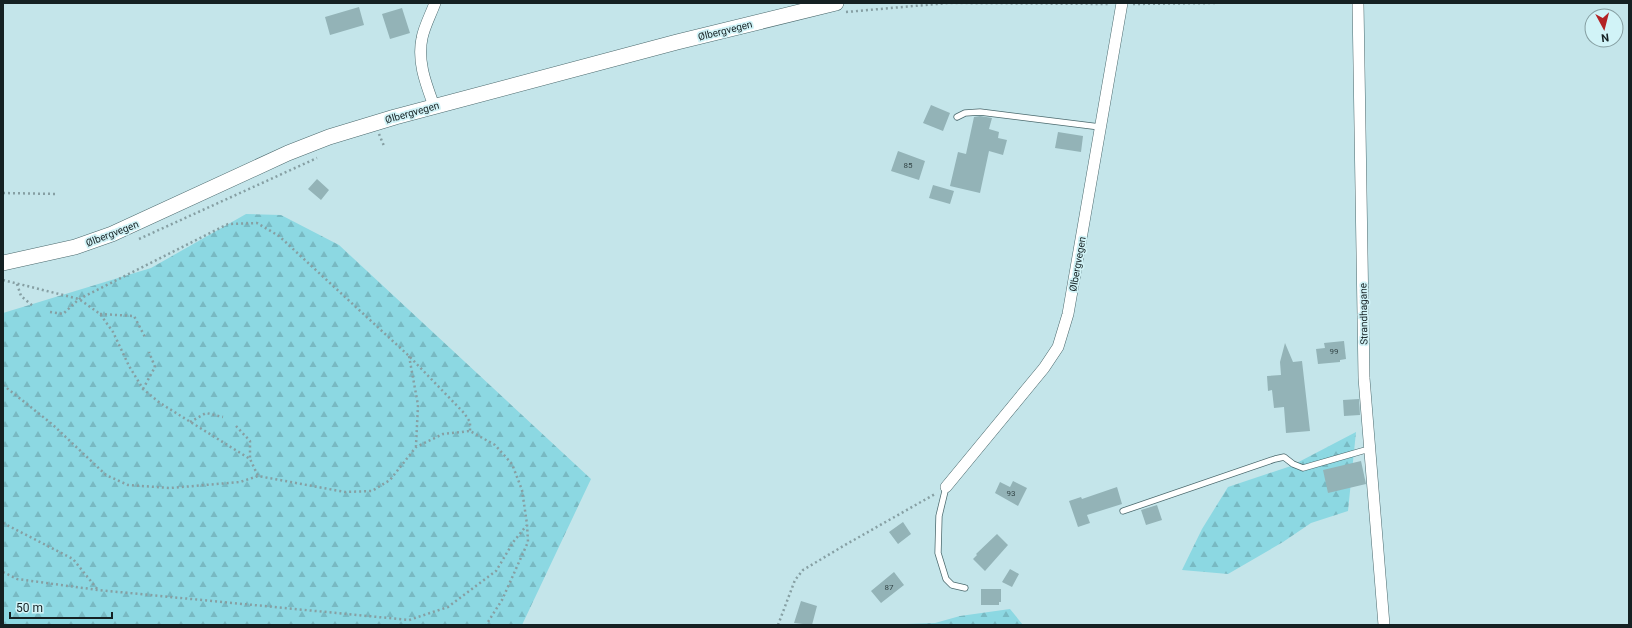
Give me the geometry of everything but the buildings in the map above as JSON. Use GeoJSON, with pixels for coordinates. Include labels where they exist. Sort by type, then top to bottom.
{"type":"FeatureCollection","features":[{"type":"Feature","properties":{"kind":"main road","name":"Ølbergvegen"},"geometry":{"type":"LineString","coordinates":[[3,263],[75,247],[112,234],[295,151],[329,138],[434,106],[707,34],[838,8]]}},
{"type":"Feature","properties":{"kind":"street"},"geometry":{"type":"LineString","coordinates":[[434,106],[423,76],[421,54],[422,37],[435,3]]}},
{"type":"Feature","properties":{"kind":"street","name":"Ølbergvegen"},"geometry":{"type":"LineString","coordinates":[[946,487],[1044,368],[1058,347],[1068,314],[1122,3]]}},
{"type":"Feature","properties":{"kind":"street","name":"Strandhagane"},"geometry":{"type":"LineString","coordinates":[[1358,3],[1364,378],[1384,625]]}},
{"type":"Feature","properties":{"kind":"lane"},"geometry":{"type":"LineString","coordinates":[[957,117],[965,113],[980,112],[1100,127]]}},
{"type":"Feature","properties":{"kind":"lane"},"geometry":{"type":"LineString","coordinates":[[1123,511],[1275,459],[1284,457],[1293,464],[1303,468],[1369,449]]}},
{"type":"Feature","properties":{"kind":"lane"},"geometry":{"type":"LineString","coordinates":[[946,487],[939,516],[938,553],[946,580],[952,585],[965,588]]}},
{"type":"Feature","properties":{"kind":"path"},"geometry":{"type":"LineString","coordinates":[[838,8],[948,3],[1216,3]]}},
{"type":"Feature","properties":{"kind":"path"},"geometry":{"type":"LineString","coordinates":[[3,193],[58,194]]}},
{"type":"Feature","properties":{"kind":"path"},"geometry":{"type":"LineString","coordinates":[[50,312],[63,314],[78,299],[228,224],[257,223],[279,236],[409,356],[464,413],[470,422],[470,431]]}},
{"type":"Feature","properties":{"kind":"path"},"geometry":{"type":"LineString","coordinates":[[3,280],[78,299],[100,314],[113,332],[129,366],[143,389],[160,403],[189,422],[250,459]]}},
{"type":"Feature","properties":{"kind":"path"},"geometry":{"type":"LineString","coordinates":[[17,284],[21,296],[34,307]]}},
{"type":"Feature","properties":{"kind":"path"},"geometry":{"type":"LineString","coordinates":[[100,314],[134,316],[145,337]]}},
{"type":"Feature","properties":{"kind":"path"},"geometry":{"type":"LineString","coordinates":[[143,389],[155,367],[149,352]]}},
{"type":"Feature","properties":{"kind":"path"},"geometry":{"type":"LineString","coordinates":[[409,356],[418,405],[416,447]]}},
{"type":"Feature","properties":{"kind":"path"},"geometry":{"type":"LineString","coordinates":[[3,385],[52,424],[106,475],[128,485],[170,488],[240,482],[258,476],[345,492],[372,491],[390,480],[416,447],[443,434],[470,431],[494,445],[512,464],[522,490],[528,524],[528,542],[502,600],[486,625]]}},
{"type":"Feature","properties":{"kind":"path"},"geometry":{"type":"LineString","coordinates":[[189,422],[206,413],[223,417]]}},
{"type":"Feature","properties":{"kind":"path"},"geometry":{"type":"LineString","coordinates":[[236,426],[250,441],[250,459],[258,476]]}},
{"type":"Feature","properties":{"kind":"path"},"geometry":{"type":"LineString","coordinates":[[778,625],[795,580],[804,570],[845,544],[916,506],[946,487]]}},
{"type":"Feature","properties":{"kind":"path"},"geometry":{"type":"LineString","coordinates":[[3,523],[73,559],[98,590]]}},
{"type":"Feature","properties":{"kind":"path"},"geometry":{"type":"LineString","coordinates":[[3,572],[17,579],[98,590],[409,620],[448,607],[496,571],[514,541],[528,524]]}},
{"type":"Feature","properties":{"kind":"green space"},"geometry":{"type":"Polygon","coordinates":[[[246,214],[281,215],[339,245],[591,479],[522,625],[3,625],[3,313],[151,268],[246,214]]]}},
{"type":"Feature","properties":{"kind":"green space"},"geometry":{"type":"Polygon","coordinates":[[[1356,432],[1348,511],[1311,523],[1283,542],[1228,574],[1182,570],[1202,529],[1228,487],[1291,466],[1356,432]]]}},
{"type":"Feature","properties":{"kind":"green space"},"geometry":{"type":"Polygon","coordinates":[[[1010,609],[1023,625],[877,625],[935,623],[960,616],[1010,609]]]}}]}
